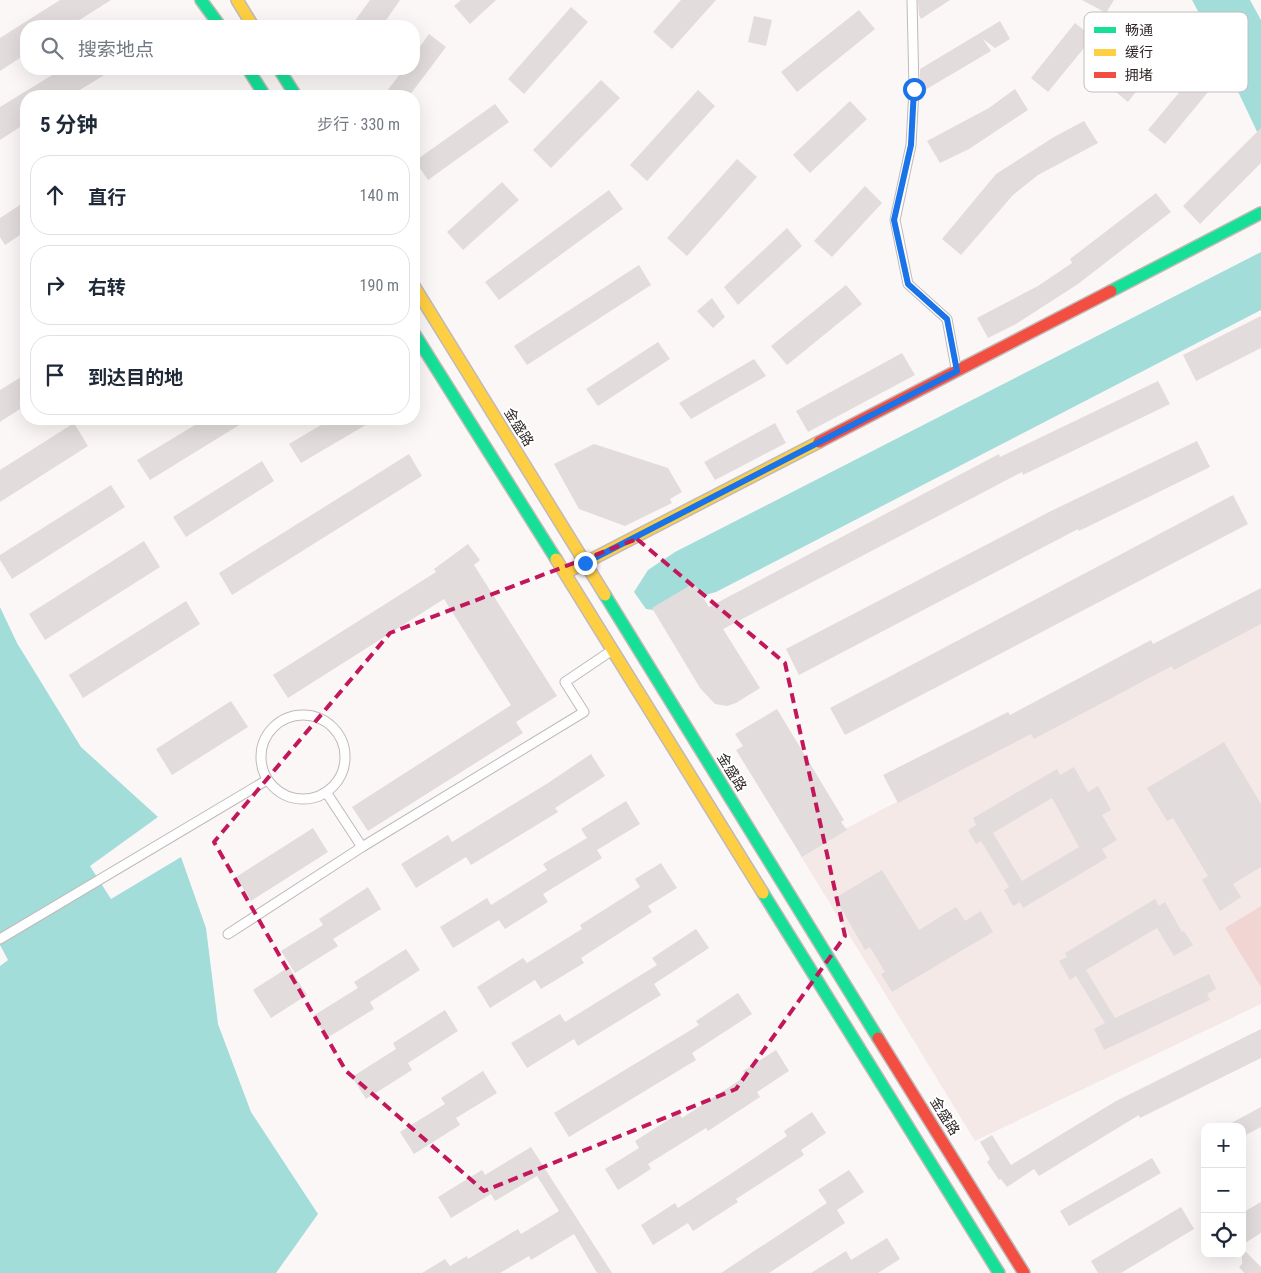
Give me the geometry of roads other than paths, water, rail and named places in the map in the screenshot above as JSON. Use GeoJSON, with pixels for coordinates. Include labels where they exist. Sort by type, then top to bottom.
{"type":"FeatureCollection","features":[{"type":"Feature","properties":{"kind":"street"},"geometry":{"type":"LineString","coordinates":[[201,0],[216,20]]}},
{"type":"Feature","properties":{"kind":"street"},"geometry":{"type":"LineString","coordinates":[[237,0],[249,20]]}},
{"type":"Feature","properties":{"kind":"street"},"geometry":{"type":"LineString","coordinates":[[252,75],[261,90]]}},
{"type":"Feature","properties":{"kind":"street"},"geometry":{"type":"LineString","coordinates":[[284,75],[292,90]]}},
{"type":"Feature","properties":{"kind":"street"},"geometry":{"type":"LineString","coordinates":[[565,573],[1261,213]]}},
{"type":"Feature","properties":{"kind":"street","name":"金盛路"},"geometry":{"type":"LineString","coordinates":[[420,296],[1024,1273]]}},
{"type":"Feature","properties":{"kind":"street"},"geometry":{"type":"LineString","coordinates":[[420,343],[999,1273]]}},
{"type":"Feature","properties":{"kind":"lane"},"geometry":{"type":"LineString","coordinates":[[912,0],[914,89],[911,145],[894,220],[908,284],[947,319],[957,371]]}},
{"type":"Feature","properties":{"kind":"lane"},"geometry":{"type":"LineString","coordinates":[[228,934],[362,847],[584,712],[565,682],[613,650]]}},
{"type":"Feature","properties":{"kind":"lane"},"geometry":{"type":"LineString","coordinates":[[295,715],[311,715],[327,722],[338,733],[344,749],[344,765],[338,780],[326,792],[310,798],[294,798],[278,792],[267,780],[261,765],[261,748],[268,733],[279,721],[295,715]]}},
{"type":"Feature","properties":{"kind":"lane"},"geometry":{"type":"LineString","coordinates":[[0,939],[109,876],[267,780]]}},
{"type":"Feature","properties":{"kind":"lane"},"geometry":{"type":"LineString","coordinates":[[326,792],[362,847]]}},
{"type":"Feature","properties":{"kind":"water"},"geometry":{"type":"Polygon","coordinates":[[[1192,0],[1250,0],[1261,20],[1261,140],[1238,92],[1248,92],[1248,12],[1198,12],[1192,0]]]}},
{"type":"Feature","properties":{"kind":"water"},"geometry":{"type":"Polygon","coordinates":[[[1261,252],[1261,310],[716,592],[654,610],[646,609],[634,592],[648,570],[675,552],[1261,252]]]}},
{"type":"Feature","properties":{"kind":"water"},"geometry":{"type":"Polygon","coordinates":[[[0,607],[17,643],[81,747],[158,817],[90,866],[111,899],[181,857],[206,928],[218,1024],[251,1112],[318,1214],[276,1273],[0,1273],[0,966],[8,960],[0,945],[0,607]]]}}]}
